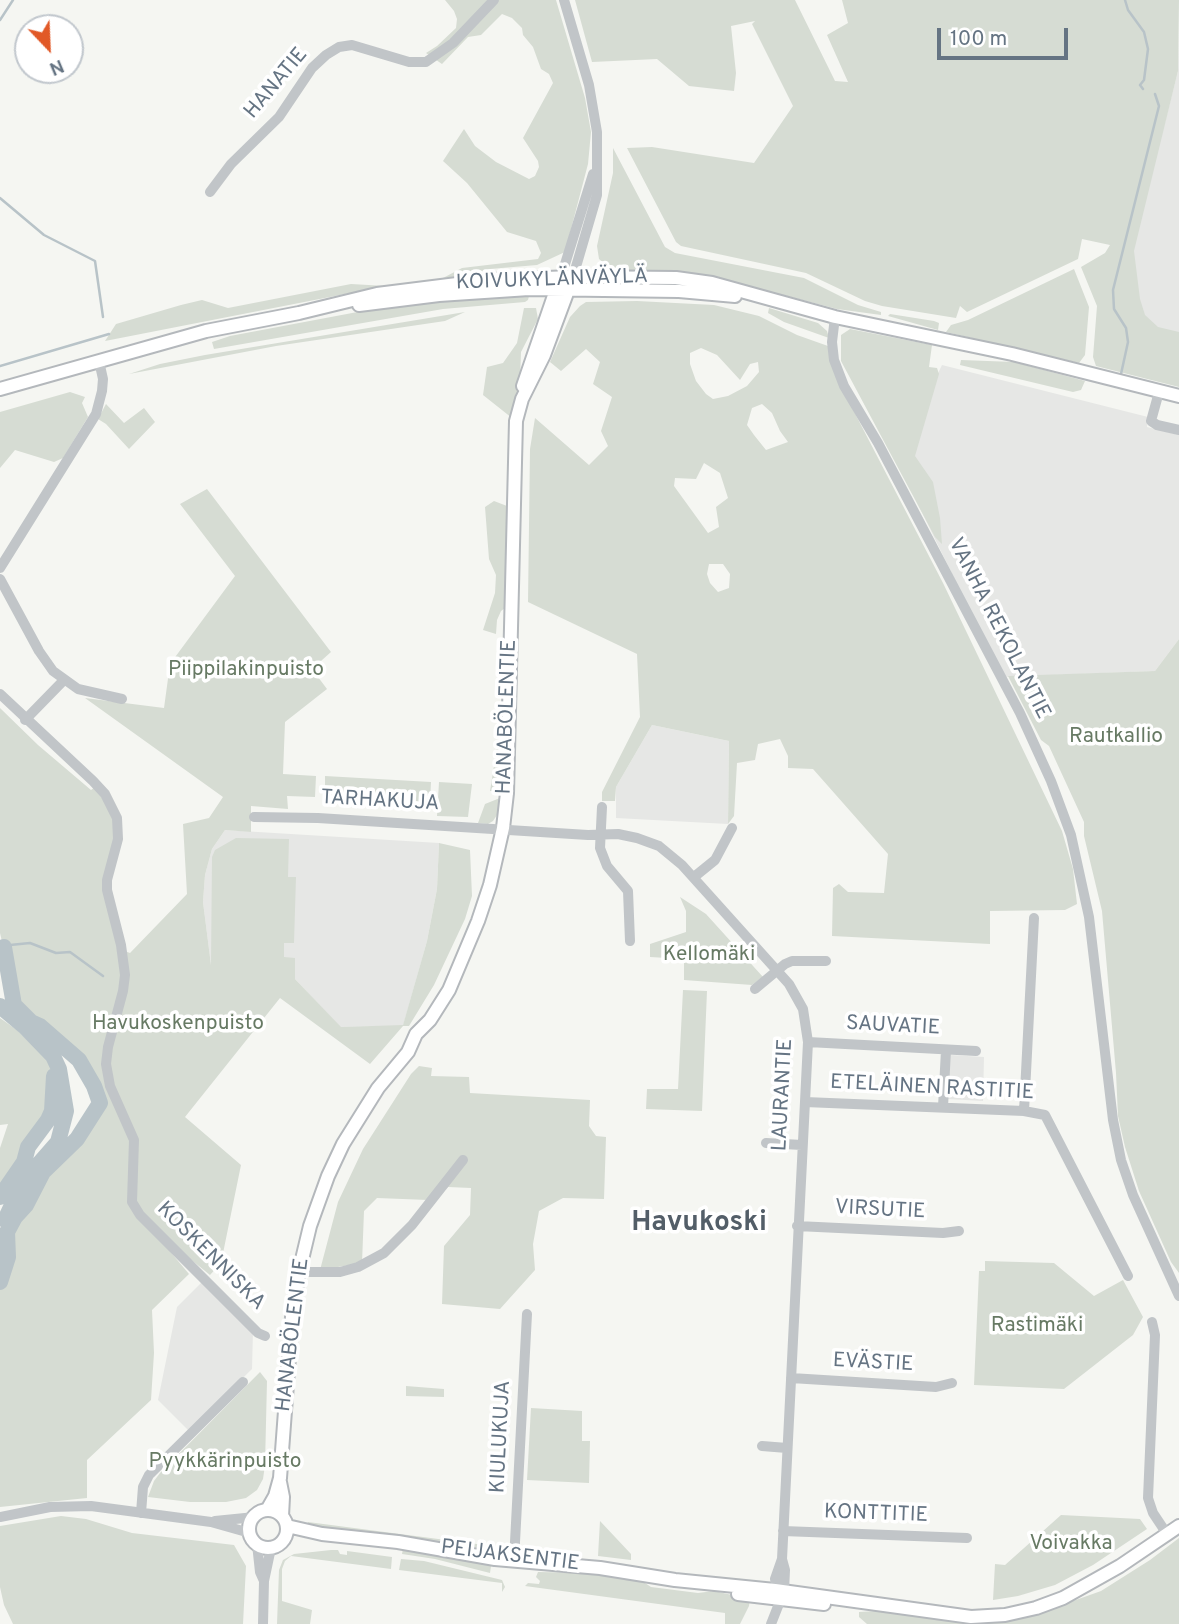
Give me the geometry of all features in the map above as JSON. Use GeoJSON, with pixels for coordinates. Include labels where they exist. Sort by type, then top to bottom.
{"type":"FeatureCollection","features":[{"type":"Feature","properties":{"kind":"main road","name":"KOIVUKYLÄNVÄYLÄ"},"geometry":{"type":"LineString","coordinates":[[0,388],[206,331],[299,313],[376,294],[489,279],[565,283],[676,278],[712,283],[835,317],[1012,354],[1179,396]]}},
{"type":"Feature","properties":{"kind":"main road","name":"HANABÖLENTIE"},"geometry":{"type":"LineString","coordinates":[[267,1510],[279,1478],[292,1317],[310,1226],[343,1144],[378,1088],[408,1052],[416,1034],[430,1020],[449,990],[490,886],[503,828],[507,793],[513,449],[516,421],[524,379],[565,283]]}},
{"type":"Feature","properties":{"kind":"main road","name":"HANABÖLENTIE"},"geometry":{"type":"LineString","coordinates":[[279,1478],[283,1490],[284,1521]]}},
{"type":"Feature","properties":{"kind":"main road"},"geometry":{"type":"LineString","coordinates":[[267,1510],[284,1521],[277,1545],[253,1539],[250,1524],[255,1517],[267,1510]]}},
{"type":"Feature","properties":{"kind":"main road","name":"PEIJAKSENTIE"},"geometry":{"type":"LineString","coordinates":[[284,1521],[322,1534],[398,1542],[514,1561],[600,1568],[697,1583],[723,1591],[846,1599],[956,1616],[1005,1615],[1063,1598],[1120,1566],[1179,1526]]}},
{"type":"Feature","properties":{"kind":"main road","name":"PEIJAKSENTIE"},"geometry":{"type":"LineString","coordinates":[[277,1545],[322,1534]]}},
{"type":"Feature","properties":{"kind":"street","name":"HANATIE"},"geometry":{"type":"LineString","coordinates":[[210,192],[231,164],[279,117],[312,68],[326,55],[339,47],[352,45],[409,62],[426,62],[453,43],[494,0]]}},
{"type":"Feature","properties":{"kind":"street"},"geometry":{"type":"LineString","coordinates":[[564,0],[589,85],[597,132],[596,167],[565,283]]}},
{"type":"Feature","properties":{"kind":"street","name":"VANHA REKOLANTIE"},"geometry":{"type":"LineString","coordinates":[[835,317],[832,342],[834,360],[844,386],[878,443],[1020,713],[1051,781],[1071,835],[1089,918],[1113,1120],[1121,1160],[1133,1195],[1179,1296]]}},
{"type":"Feature","properties":{"kind":"street"},"geometry":{"type":"LineString","coordinates":[[0,568],[96,414],[103,379],[99,361]]}},
{"type":"Feature","properties":{"kind":"street"},"geometry":{"type":"LineString","coordinates":[[1159,392],[1151,421],[1179,430]]}},
{"type":"Feature","properties":{"kind":"street"},"geometry":{"type":"LineString","coordinates":[[0,579],[39,651],[53,670],[78,689],[122,699]]}},
{"type":"Feature","properties":{"kind":"street"},"geometry":{"type":"LineString","coordinates":[[0,694],[26,720],[64,680]]}},
{"type":"Feature","properties":{"kind":"street","name":"KOSKENNISKA"},"geometry":{"type":"LineString","coordinates":[[26,720],[93,781],[113,806],[117,818],[118,839],[107,880],[107,891],[121,945],[125,975],[106,1064],[110,1086],[134,1140],[132,1202],[139,1215],[258,1333],[265,1336]]}},
{"type":"Feature","properties":{"kind":"street"},"geometry":{"type":"LineString","coordinates":[[602,807],[600,848],[603,860],[628,891],[630,941]]}},
{"type":"Feature","properties":{"kind":"street","name":"TARHAKUJA"},"geometry":{"type":"LineString","coordinates":[[254,817],[503,828]]}},
{"type":"Feature","properties":{"kind":"street","name":"LAURANTIE"},"geometry":{"type":"LineString","coordinates":[[503,828],[618,834],[659,846],[694,877],[778,970],[803,1009],[808,1042],[783,1531],[782,1559],[785,1570],[771,1624]]}},
{"type":"Feature","properties":{"kind":"street"},"geometry":{"type":"LineString","coordinates":[[694,877],[715,860],[732,828]]}},
{"type":"Feature","properties":{"kind":"street"},"geometry":{"type":"LineString","coordinates":[[1024,1111],[1034,918]]}},
{"type":"Feature","properties":{"kind":"street"},"geometry":{"type":"LineString","coordinates":[[755,989],[792,961],[826,961]]}},
{"type":"Feature","properties":{"kind":"street","name":"SAUVATIE"},"geometry":{"type":"LineString","coordinates":[[808,1042],[976,1051]]}},
{"type":"Feature","properties":{"kind":"street"},"geometry":{"type":"LineString","coordinates":[[943,1107],[946,1049]]}},
{"type":"Feature","properties":{"kind":"street","name":"ETELÄINEN RASTITIE"},"geometry":{"type":"LineString","coordinates":[[805,1102],[1039,1112],[1048,1118],[1128,1276]]}},
{"type":"Feature","properties":{"kind":"street"},"geometry":{"type":"LineString","coordinates":[[766,1143],[802,1145]]}},
{"type":"Feature","properties":{"kind":"street"},"geometry":{"type":"LineString","coordinates":[[299,1272],[340,1272],[358,1267],[384,1253],[412,1225],[464,1160]]}},
{"type":"Feature","properties":{"kind":"street","name":"VIRSUTIE"},"geometry":{"type":"LineString","coordinates":[[797,1226],[943,1233],[960,1231]]}},
{"type":"Feature","properties":{"kind":"street","name":"KIULUKUJA"},"geometry":{"type":"LineString","coordinates":[[514,1561],[527,1314]]}},
{"type":"Feature","properties":{"kind":"street"},"geometry":{"type":"LineString","coordinates":[[1152,1322],[1156,1335],[1149,1498],[1153,1513],[1167,1534]]}},
{"type":"Feature","properties":{"kind":"street","name":"EVÄSTIE"},"geometry":{"type":"LineString","coordinates":[[791,1378],[936,1387],[952,1383]]}},
{"type":"Feature","properties":{"kind":"street"},"geometry":{"type":"LineString","coordinates":[[141,1513],[143,1487],[149,1475],[243,1382]]}},
{"type":"Feature","properties":{"kind":"street"},"geometry":{"type":"LineString","coordinates":[[762,1446],[787,1448]]}},
{"type":"Feature","properties":{"kind":"street"},"geometry":{"type":"LineString","coordinates":[[4,1516],[68,1506],[91,1506],[211,1522],[255,1517]]}},
{"type":"Feature","properties":{"kind":"street"},"geometry":{"type":"LineString","coordinates":[[211,1522],[253,1539],[264,1581]]}},
{"type":"Feature","properties":{"kind":"street","name":"KONTTITIE"},"geometry":{"type":"LineString","coordinates":[[783,1531],[967,1538]]}},
{"type":"Feature","properties":{"kind":"street"},"geometry":{"type":"LineString","coordinates":[[263,1624],[264,1581],[277,1545]]}},
{"type":"Feature","properties":{"kind":"shaded area"},"geometry":{"type":"Polygon","coordinates":[[[1179,32],[1179,347],[1112,331],[1178,71],[1179,32]]]}},
{"type":"Feature","properties":{"kind":"shaded area"},"geometry":{"type":"Polygon","coordinates":[[[942,365],[1148,417],[1147,427],[1179,435],[1179,639],[1155,671],[1003,677],[896,460],[942,365]]]}},
{"type":"Feature","properties":{"kind":"shaded area"},"geometry":{"type":"Polygon","coordinates":[[[652,725],[729,741],[728,824],[616,818],[616,787],[652,725]]]}},
{"type":"Feature","properties":{"kind":"shaded area"},"geometry":{"type":"Polygon","coordinates":[[[225,830],[439,843],[437,889],[427,941],[403,1026],[340,1027],[295,979],[212,973],[203,902],[205,875],[212,849],[225,830]]]}},
{"type":"Feature","properties":{"kind":"shaded area"},"geometry":{"type":"Polygon","coordinates":[[[950,1055],[984,1057],[983,1101],[948,1099],[950,1055]]]}},
{"type":"Feature","properties":{"kind":"shaded area"},"geometry":{"type":"Polygon","coordinates":[[[202,1282],[253,1331],[252,1369],[189,1431],[158,1400],[177,1307],[202,1282]]]}},
{"type":"Feature","properties":{"kind":"green space"},"geometry":{"type":"Polygon","coordinates":[[[445,0],[556,0],[585,98],[591,132],[588,164],[565,252],[537,265],[490,269],[482,273],[443,278],[462,268],[538,259],[541,253],[536,241],[507,232],[467,183],[443,161],[464,129],[475,146],[496,162],[529,179],[535,176],[539,167],[538,161],[523,138],[553,83],[549,74],[541,69],[522,28],[512,18],[502,14],[481,35],[468,37],[442,64],[426,53],[456,28],[454,11],[445,0]]]}},
{"type":"Feature","properties":{"kind":"green space"},"geometry":{"type":"Polygon","coordinates":[[[575,0],[795,0],[835,81],[848,82],[827,35],[848,23],[842,0],[1179,0],[1178,71],[1134,251],[1140,299],[1145,315],[1158,327],[1179,332],[1179,387],[1096,366],[1093,357],[1097,306],[1081,267],[1105,253],[1110,245],[1082,239],[1078,259],[967,312],[960,306],[956,318],[882,306],[865,301],[806,273],[681,246],[676,242],[627,148],[652,147],[754,163],[793,106],[752,24],[755,21],[731,26],[736,73],[734,91],[689,86],[657,59],[592,62],[575,0]]]}},
{"type":"Feature","properties":{"kind":"green space"},"geometry":{"type":"Polygon","coordinates":[[[613,148],[665,247],[675,253],[804,278],[858,305],[881,312],[881,315],[837,309],[714,277],[677,272],[615,272],[599,259],[597,246],[613,173],[613,148]]]}},
{"type":"Feature","properties":{"kind":"green space"},"geometry":{"type":"Polygon","coordinates":[[[1074,269],[1089,307],[1085,355],[1079,363],[946,332],[951,325],[968,320],[1074,269]]]}},
{"type":"Feature","properties":{"kind":"green space"},"geometry":{"type":"Polygon","coordinates":[[[351,284],[386,286],[105,341],[116,324],[202,300],[228,308],[351,284]]]}},
{"type":"Feature","properties":{"kind":"green space"},"geometry":{"type":"Polygon","coordinates":[[[529,296],[528,300],[443,309],[214,349],[212,342],[230,336],[384,307],[451,299],[529,296]]]}},
{"type":"Feature","properties":{"kind":"green space"},"geometry":{"type":"Polygon","coordinates":[[[637,301],[714,305],[759,316],[797,335],[828,346],[835,375],[943,583],[1062,831],[1073,869],[1077,904],[1065,910],[990,911],[990,944],[832,936],[833,888],[839,884],[848,892],[884,893],[888,854],[813,769],[788,768],[788,756],[780,739],[758,744],[755,760],[737,763],[734,816],[728,824],[729,741],[652,725],[616,787],[615,801],[602,801],[602,792],[640,717],[637,654],[528,602],[530,449],[535,418],[589,465],[608,446],[601,431],[612,397],[593,384],[600,362],[586,349],[561,371],[550,362],[570,317],[586,302],[637,301]],[[701,348],[690,353],[690,364],[696,381],[713,399],[728,396],[747,386],[759,372],[758,362],[750,364],[740,380],[717,355],[701,348]],[[762,404],[752,408],[747,425],[766,450],[788,442],[772,413],[762,404]],[[704,463],[696,479],[675,478],[674,486],[708,533],[719,527],[716,507],[728,498],[720,473],[704,463]],[[709,564],[707,574],[710,583],[718,592],[729,588],[730,574],[723,564],[709,564]]]}},
{"type":"Feature","properties":{"kind":"green space"},"geometry":{"type":"Polygon","coordinates":[[[524,308],[536,308],[538,319],[521,352],[520,380],[512,418],[483,395],[487,367],[503,363],[517,343],[524,308]]]}},
{"type":"Feature","properties":{"kind":"green space"},"geometry":{"type":"Polygon","coordinates":[[[769,308],[818,323],[827,331],[829,338],[784,322],[768,313],[769,308]]]}},
{"type":"Feature","properties":{"kind":"green space"},"geometry":{"type":"Polygon","coordinates":[[[465,312],[445,321],[276,346],[129,374],[160,364],[205,355],[465,312]]]}},
{"type":"Feature","properties":{"kind":"green space"},"geometry":{"type":"Polygon","coordinates":[[[890,314],[934,321],[939,323],[938,330],[888,316],[890,314]]]}},
{"type":"Feature","properties":{"kind":"green space"},"geometry":{"type":"Polygon","coordinates":[[[850,329],[932,345],[929,367],[937,368],[939,374],[915,456],[933,482],[942,544],[935,537],[841,361],[841,335],[850,329]]]}},
{"type":"Feature","properties":{"kind":"green space"},"geometry":{"type":"Polygon","coordinates":[[[961,360],[1014,362],[1085,381],[1081,390],[1073,392],[960,365],[961,360]]]}},
{"type":"Feature","properties":{"kind":"green space"},"geometry":{"type":"Polygon","coordinates":[[[70,392],[85,397],[82,403],[88,417],[63,458],[54,462],[15,450],[0,468],[0,412],[70,392]]]}},
{"type":"Feature","properties":{"kind":"green space"},"geometry":{"type":"Polygon","coordinates":[[[106,404],[124,423],[144,408],[155,422],[129,449],[98,419],[106,404]]]}},
{"type":"Feature","properties":{"kind":"green space"},"geometry":{"type":"Polygon","coordinates":[[[207,489],[331,652],[312,669],[327,689],[285,722],[283,774],[316,776],[315,797],[287,796],[288,809],[251,806],[251,832],[225,830],[212,849],[205,875],[203,902],[211,965],[212,857],[215,850],[236,838],[289,839],[288,877],[296,877],[294,943],[284,943],[284,957],[295,958],[295,979],[341,1027],[403,1025],[427,941],[437,889],[439,843],[470,850],[472,896],[465,919],[434,985],[409,1026],[403,1026],[370,1064],[280,998],[185,1117],[241,1165],[221,1263],[210,1275],[147,1224],[189,1274],[152,1310],[154,1353],[151,1400],[87,1460],[87,1498],[0,1507],[0,1282],[8,1257],[7,1232],[43,1172],[77,1139],[100,1103],[79,1060],[40,1026],[31,1022],[14,1005],[11,998],[10,976],[0,933],[0,708],[91,790],[95,787],[114,817],[116,837],[106,867],[122,950],[130,953],[187,894],[183,824],[209,818],[223,797],[85,698],[164,708],[170,664],[235,576],[180,504],[207,489]]]}},
{"type":"Feature","properties":{"kind":"green space"},"geometry":{"type":"Polygon","coordinates":[[[494,501],[507,506],[505,608],[497,620],[496,634],[483,630],[495,593],[496,575],[489,559],[485,507],[494,501]]]}},
{"type":"Feature","properties":{"kind":"green space","name":"Rautkallio"},"geometry":{"type":"Polygon","coordinates":[[[1179,639],[1179,1273],[1171,1262],[1139,1191],[1118,1116],[1102,911],[1084,836],[1084,822],[1049,746],[1041,740],[1008,676],[1155,671],[1179,639]]]}},
{"type":"Feature","properties":{"kind":"green space"},"geometry":{"type":"Polygon","coordinates":[[[503,740],[501,791],[490,791],[498,741],[503,740]]]}},
{"type":"Feature","properties":{"kind":"green space"},"geometry":{"type":"Polygon","coordinates":[[[325,776],[431,782],[430,802],[325,796],[325,776]]]}},
{"type":"Feature","properties":{"kind":"green space"},"geometry":{"type":"Polygon","coordinates":[[[439,782],[472,784],[468,817],[437,816],[439,782]]]}},
{"type":"Feature","properties":{"kind":"green space"},"geometry":{"type":"Polygon","coordinates":[[[500,798],[499,812],[493,821],[488,824],[478,823],[485,804],[500,798]]]}},
{"type":"Feature","properties":{"kind":"green space","name":"Kellomäki"},"geometry":{"type":"Polygon","coordinates":[[[680,897],[706,914],[763,977],[752,985],[684,980],[684,959],[650,957],[650,944],[686,932],[686,911],[680,897]]]}},
{"type":"Feature","properties":{"kind":"green space"},"geometry":{"type":"Polygon","coordinates":[[[683,990],[707,991],[702,1111],[646,1109],[647,1089],[678,1089],[683,990]]]}},
{"type":"Feature","properties":{"kind":"green space"},"geometry":{"type":"Polygon","coordinates":[[[0,1018],[17,1030],[52,1064],[54,1072],[52,1111],[28,1147],[24,1162],[0,1197],[0,1148],[8,1124],[0,1125],[0,1018]]]}},
{"type":"Feature","properties":{"kind":"green space"},"geometry":{"type":"Polygon","coordinates":[[[419,1066],[432,1068],[431,1076],[469,1077],[470,1093],[590,1100],[589,1126],[596,1136],[606,1137],[604,1199],[563,1198],[539,1211],[533,1244],[535,1270],[500,1309],[442,1304],[444,1246],[470,1215],[471,1188],[448,1187],[428,1200],[377,1198],[364,1211],[362,1263],[320,1270],[338,1202],[363,1149],[411,1074],[419,1066]]]}},
{"type":"Feature","properties":{"kind":"green space","name":"Rastimäki"},"geometry":{"type":"Polygon","coordinates":[[[985,1261],[1054,1263],[1094,1296],[1123,1280],[1143,1317],[1133,1335],[1064,1389],[974,1385],[979,1271],[985,1271],[985,1261]]]}},
{"type":"Feature","properties":{"kind":"green space","name":"Pyykkärinpuisto"},"geometry":{"type":"Polygon","coordinates":[[[260,1372],[267,1381],[265,1465],[263,1479],[257,1490],[246,1498],[226,1502],[190,1502],[148,1497],[160,1473],[260,1372]]]}},
{"type":"Feature","properties":{"kind":"green space"},"geometry":{"type":"Polygon","coordinates":[[[406,1386],[444,1389],[444,1397],[406,1396],[406,1386]]]}},
{"type":"Feature","properties":{"kind":"green space"},"geometry":{"type":"Polygon","coordinates":[[[531,1408],[582,1411],[582,1441],[590,1441],[589,1483],[527,1480],[531,1408]]]}},
{"type":"Feature","properties":{"kind":"green space","name":"Voivakka"},"geometry":{"type":"Polygon","coordinates":[[[1061,1515],[1140,1519],[1147,1529],[1093,1565],[1055,1585],[993,1600],[995,1564],[1005,1565],[1061,1515]]]}},
{"type":"Feature","properties":{"kind":"green space"},"geometry":{"type":"Polygon","coordinates":[[[61,1516],[86,1519],[132,1533],[234,1545],[246,1566],[243,1624],[13,1624],[4,1605],[0,1587],[0,1526],[61,1516]]]}},
{"type":"Feature","properties":{"kind":"green space"},"geometry":{"type":"Polygon","coordinates":[[[600,1521],[631,1554],[631,1560],[598,1556],[600,1521]]]}},
{"type":"Feature","properties":{"kind":"green space"},"geometry":{"type":"Polygon","coordinates":[[[308,1522],[492,1546],[493,1550],[342,1530],[306,1528],[308,1522]]]}},
{"type":"Feature","properties":{"kind":"green space"},"geometry":{"type":"Polygon","coordinates":[[[1179,1538],[1179,1624],[867,1624],[859,1617],[859,1612],[876,1611],[963,1622],[995,1623],[1031,1616],[1101,1591],[1179,1538]]]}},
{"type":"Feature","properties":{"kind":"green space"},"geometry":{"type":"Polygon","coordinates":[[[403,1548],[491,1566],[490,1573],[402,1554],[403,1548]]]}},
{"type":"Feature","properties":{"kind":"green space"},"geometry":{"type":"Polygon","coordinates":[[[331,1550],[347,1555],[347,1551],[392,1557],[391,1569],[291,1556],[282,1569],[282,1601],[312,1610],[310,1624],[277,1624],[279,1570],[283,1560],[294,1554],[331,1550]]]}},
{"type":"Feature","properties":{"kind":"green space"},"geometry":{"type":"Polygon","coordinates":[[[401,1559],[424,1561],[502,1580],[505,1587],[502,1592],[502,1583],[399,1570],[401,1559]]]}},
{"type":"Feature","properties":{"kind":"green space"},"geometry":{"type":"Polygon","coordinates":[[[538,1572],[591,1573],[639,1579],[651,1587],[698,1593],[714,1591],[750,1599],[749,1606],[740,1624],[725,1624],[725,1613],[525,1586],[528,1583],[539,1584],[540,1581],[536,1577],[538,1572]]]}},
{"type":"Feature","properties":{"kind":"waterway"},"geometry":{"type":"LineString","coordinates":[[0,20],[13,0]]}},
{"type":"Feature","properties":{"kind":"waterway"},"geometry":{"type":"LineString","coordinates":[[1125,0],[1128,10],[1144,32],[1148,49],[1144,80],[1140,85],[1143,89]]}},
{"type":"Feature","properties":{"kind":"waterway"},"geometry":{"type":"LineString","coordinates":[[1121,374],[1128,342],[1126,328],[1114,309],[1113,290],[1159,106],[1155,94]]}},
{"type":"Feature","properties":{"kind":"waterway"},"geometry":{"type":"LineString","coordinates":[[0,198],[44,235],[95,261],[103,317]]}},
{"type":"Feature","properties":{"kind":"waterway"},"geometry":{"type":"LineString","coordinates":[[0,366],[109,334]]}},
{"type":"Feature","properties":{"kind":"waterway"},"geometry":{"type":"LineString","coordinates":[[0,946],[30,943],[56,953],[70,952],[103,976]]}},
{"type":"Feature","properties":{"kind":"waterway"},"geometry":{"type":"LineString","coordinates":[[0,954],[4,947],[14,1005],[79,1060],[100,1103],[77,1139],[43,1172],[26,1205],[15,1217],[7,1232],[8,1257],[0,1282]]}},
{"type":"Feature","properties":{"kind":"waterway"},"geometry":{"type":"LineString","coordinates":[[0,1006],[53,1056],[59,1069],[66,1111],[58,1142],[23,1182],[5,1220]]}},
{"type":"Feature","properties":{"kind":"waterway"},"geometry":{"type":"LineString","coordinates":[[0,1197],[24,1162],[28,1147],[48,1120],[52,1111],[54,1076]]}},
{"type":"Feature","properties":{"kind":"district","name":"Havukoski"},"geometry":{"type":"Point","coordinates":[699,1224]}},
{"type":"Feature","properties":{"kind":"park label","name":"Piippilakinpuisto"},"geometry":{"type":"Point","coordinates":[246,671]}},
{"type":"Feature","properties":{"kind":"park label","name":"Havukoskenpuisto"},"geometry":{"type":"Point","coordinates":[178,1025]}}]}
